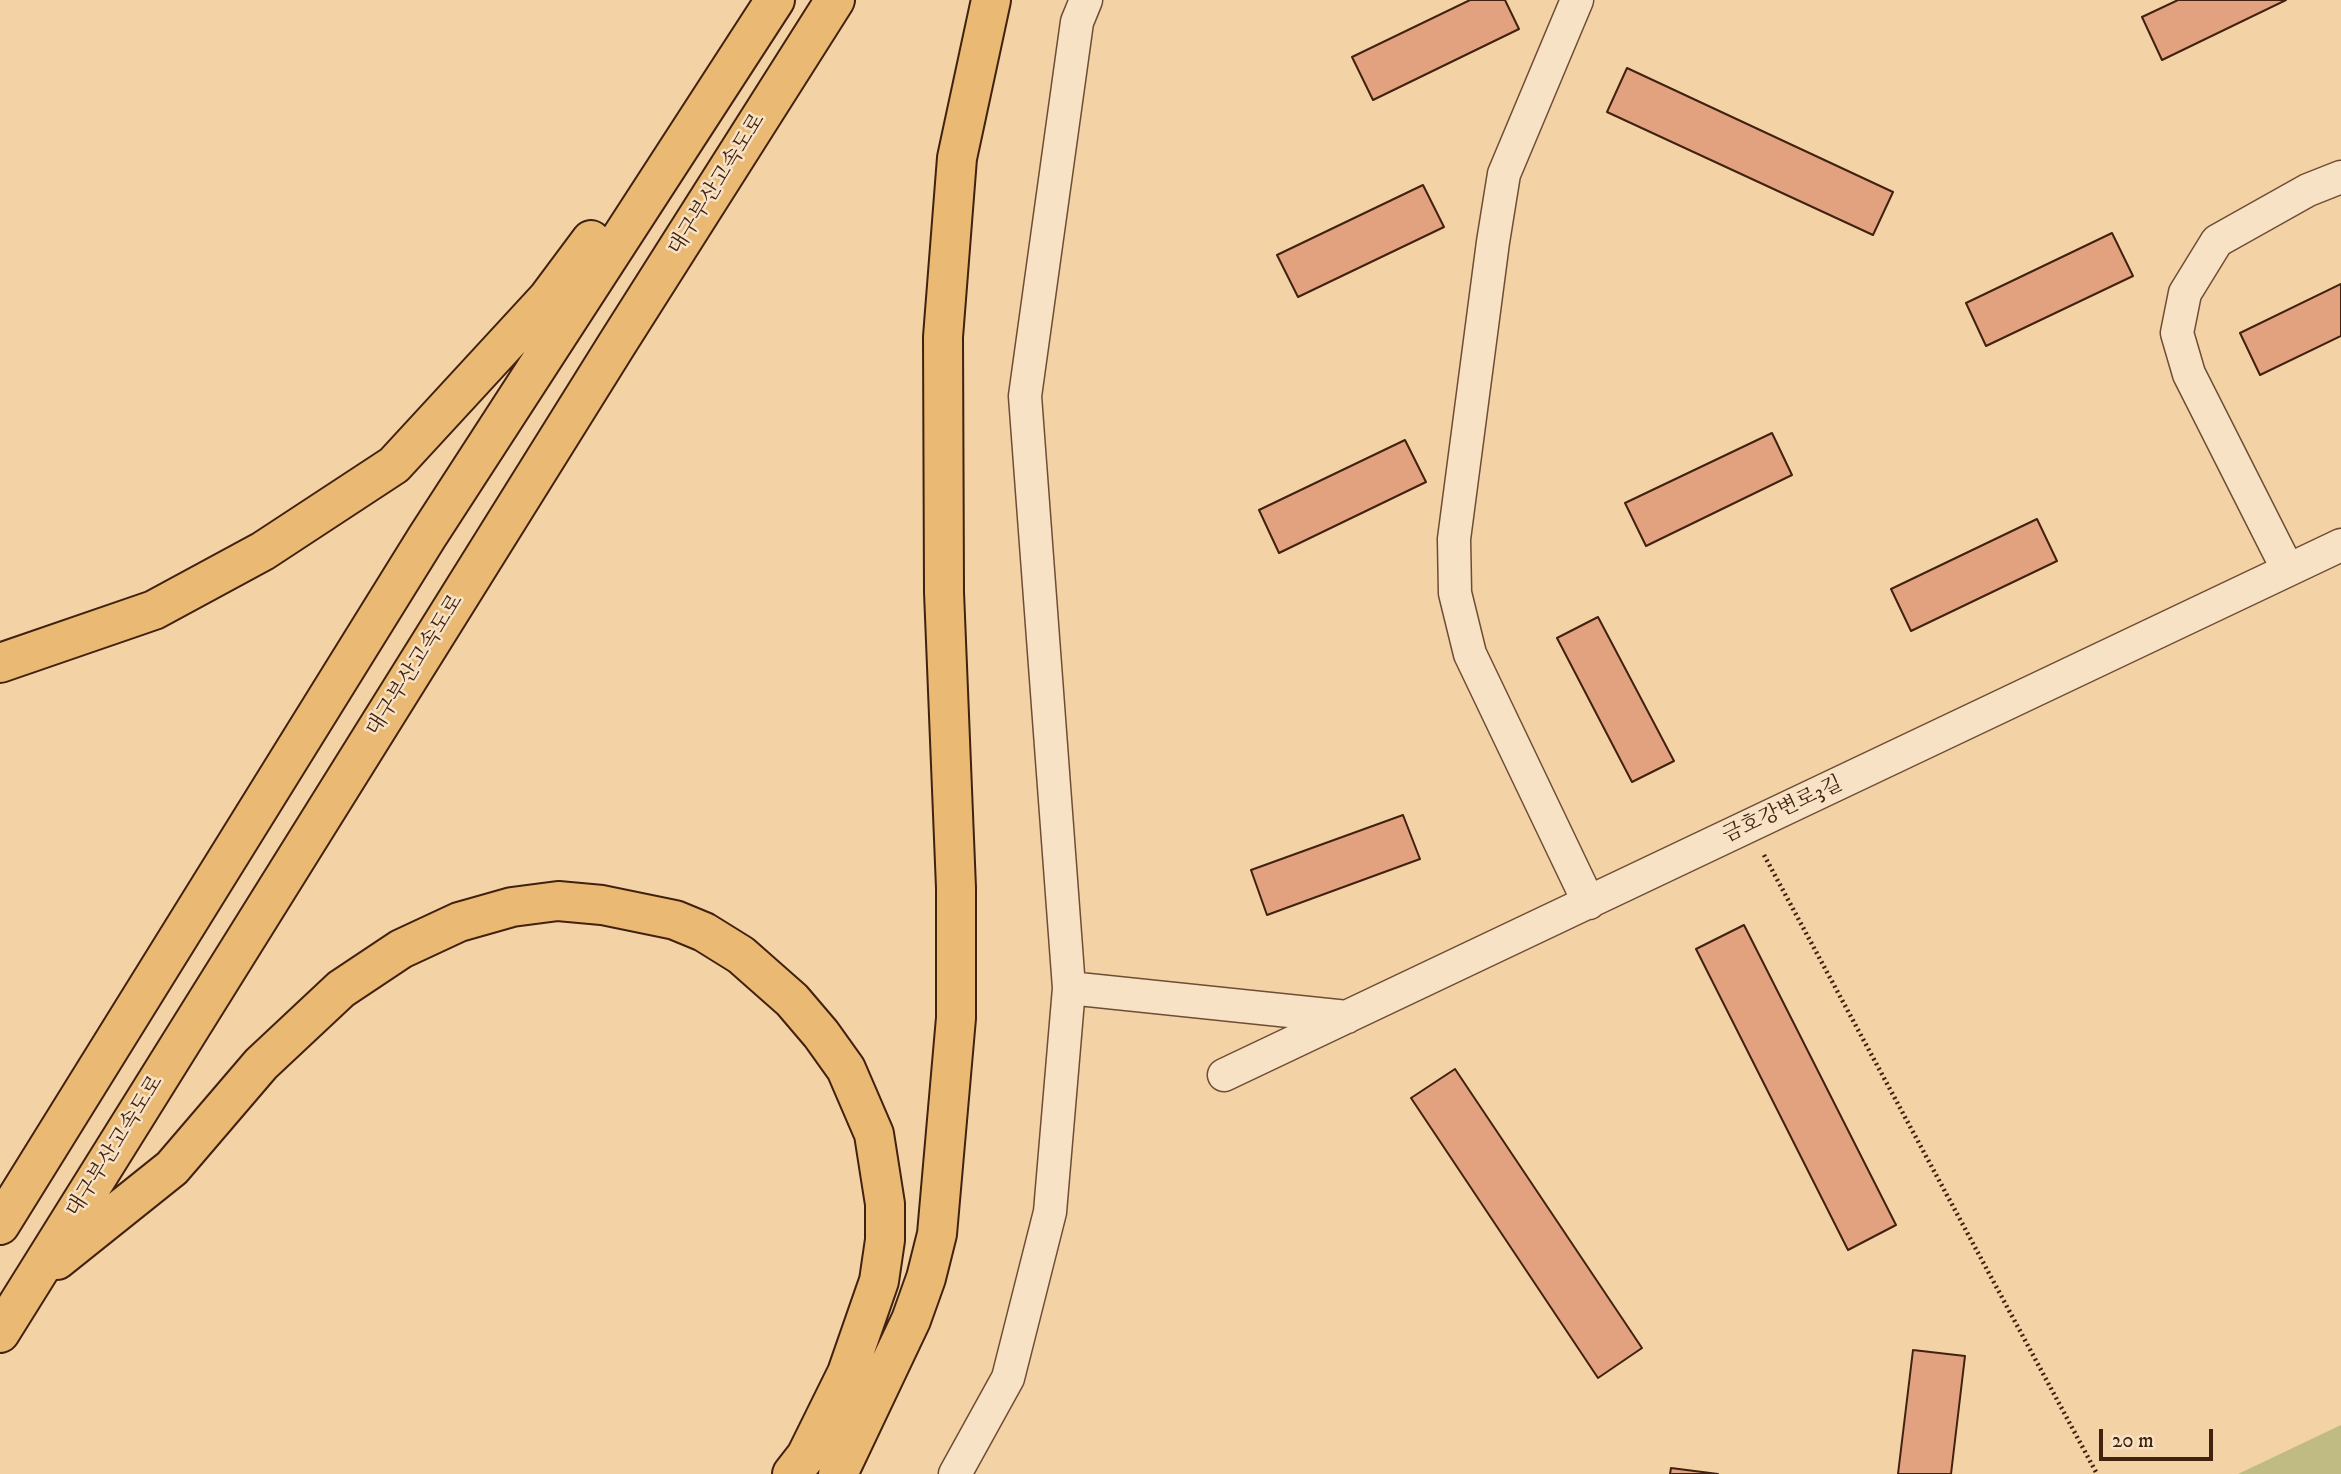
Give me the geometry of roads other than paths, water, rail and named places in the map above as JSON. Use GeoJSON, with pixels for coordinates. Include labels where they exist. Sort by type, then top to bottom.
{"type":"FeatureCollection","features":[{"type":"Feature","properties":{"kind":"highway"},"geometry":{"type":"LineString","coordinates":[[0,663],[154,610],[263,551],[394,465],[547,299],[765,0]]}},
{"type":"Feature","properties":{"kind":"highway"},"geometry":{"type":"LineString","coordinates":[[0,1225],[427,537],[775,0]]}},
{"type":"Feature","properties":{"kind":"highway","name":"대구부산고속도로"},"geometry":{"type":"LineString","coordinates":[[0,1333],[617,344],[835,0]]}},
{"type":"Feature","properties":{"kind":"highway"},"geometry":{"type":"LineString","coordinates":[[838,1474],[911,1320],[926,1278],[937,1234],[956,1005],[956,888],[944,592],[943,337],[957,158],[991,0]]}},
{"type":"Feature","properties":{"kind":"highway"},"geometry":{"type":"LineString","coordinates":[[34,1279],[172,1168],[261,1064],[341,989],[401,949],[459,922],[512,907],[558,901],[603,905],[675,920],[704,932],[741,955],[792,1000],[846,1069],[874,1134],[885,1204],[885,1240],[879,1281],[847,1373],[806,1456],[793,1474]]}},
{"type":"Feature","properties":{"kind":"street"},"geometry":{"type":"LineString","coordinates":[[962,1470],[1008,1378],[1051,1212],[1069,988],[1025,396],[1077,22],[1086,0]]}},
{"type":"Feature","properties":{"kind":"street"},"geometry":{"type":"LineString","coordinates":[[1577,0],[1504,174],[1454,539],[1455,593],[1470,654],[1589,903]]}},
{"type":"Feature","properties":{"kind":"street"},"geometry":{"type":"LineString","coordinates":[[2288,570],[2189,374],[2177,333],[2185,293],[2217,241],[2308,190],[2341,177]]}},
{"type":"Feature","properties":{"kind":"street","name":"금호강변로3길"},"geometry":{"type":"LineString","coordinates":[[1224,1075],[2341,545]]}},
{"type":"Feature","properties":{"kind":"street"},"geometry":{"type":"LineString","coordinates":[[1069,988],[1348,1017]]}}]}
